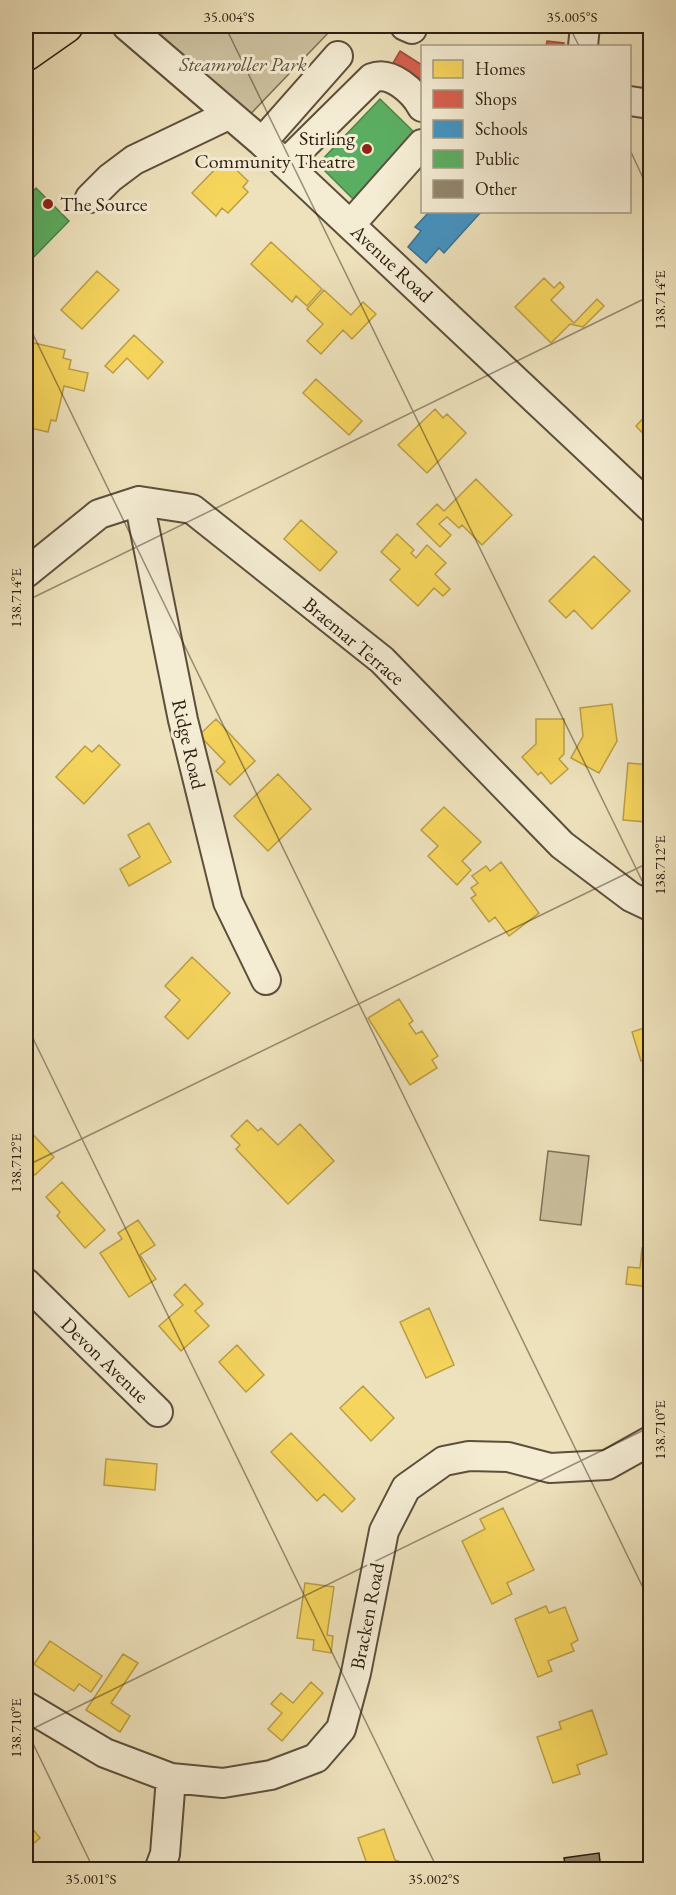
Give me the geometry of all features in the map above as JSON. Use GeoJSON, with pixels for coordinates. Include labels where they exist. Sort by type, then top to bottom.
{"type":"FeatureCollection","features":[{"type":"Feature","properties":{"kind":"highway"},"geometry":{"type":"LineString","coordinates":[[26,54],[66,26]]}},
{"type":"Feature","properties":{"kind":"street","name":"Avenue Road"},"geometry":{"type":"LineString","coordinates":[[127,26],[262,142],[651,507]]}},
{"type":"Feature","properties":{"kind":"street"},"geometry":{"type":"LineString","coordinates":[[583,45],[585,26]]}},
{"type":"Feature","properties":{"kind":"street"},"geometry":{"type":"LineString","coordinates":[[262,142],[338,56]]}},
{"type":"Feature","properties":{"kind":"street"},"geometry":{"type":"LineString","coordinates":[[285,164],[372,78],[386,76],[408,89],[421,105]]}},
{"type":"Feature","properties":{"kind":"street"},"geometry":{"type":"LineString","coordinates":[[90,198],[110,178],[134,160],[228,115]]}},
{"type":"Feature","properties":{"kind":"street"},"geometry":{"type":"LineString","coordinates":[[351,224],[421,146]]}},
{"type":"Feature","properties":{"kind":"street","name":"Braemar Terrace"},"geometry":{"type":"LineString","coordinates":[[26,573],[99,514],[139,501],[192,509],[382,660],[562,845],[631,897],[651,906]]}},
{"type":"Feature","properties":{"kind":"street","name":"Ridge Road"},"geometry":{"type":"LineString","coordinates":[[139,501],[183,720],[228,902],[266,980]]}},
{"type":"Feature","properties":{"kind":"street","name":"Devon Avenue"},"geometry":{"type":"LineString","coordinates":[[26,1283],[158,1412]]}},
{"type":"Feature","properties":{"kind":"street","name":"Bracken Road"},"geometry":{"type":"LineString","coordinates":[[26,1706],[105,1753],[171,1778],[223,1783],[271,1774],[316,1758],[341,1729],[356,1673],[384,1532],[406,1488],[444,1461],[469,1456],[508,1457],[550,1468],[607,1465],[651,1441]]}},
{"type":"Feature","properties":{"kind":"street"},"geometry":{"type":"LineString","coordinates":[[159,1869],[165,1854],[171,1778]]}},
{"type":"Feature","properties":{"kind":"green space","name":"Steamroller Park"},"geometry":{"type":"Polygon","coordinates":[[[147,26],[328,26],[331,30],[241,124],[147,26]]]}},
{"type":"Feature","properties":{"kind":"green space"},"geometry":{"type":"Polygon","coordinates":[[[548,1151],[589,1156],[581,1225],[540,1220],[548,1151]]]}},
{"type":"Feature","properties":{"kind":"building: Homes"},"geometry":{"type":"Polygon","coordinates":[[[225,159],[248,181],[243,187],[248,192],[228,213],[222,208],[216,216],[192,193],[225,159]]]}},
{"type":"Feature","properties":{"kind":"building: Homes"},"geometry":{"type":"Polygon","coordinates":[[[271,242],[322,289],[307,306],[296,296],[292,302],[251,264],[271,242]]]}},
{"type":"Feature","properties":{"kind":"building: Homes"},"geometry":{"type":"Polygon","coordinates":[[[97,271],[119,290],[82,329],[61,310],[97,271]]]}},
{"type":"Feature","properties":{"kind":"building: Homes"},"geometry":{"type":"Polygon","coordinates":[[[544,278],[554,288],[560,282],[564,287],[551,300],[574,323],[597,299],[604,306],[583,327],[570,324],[551,343],[515,307],[544,278]]]}},
{"type":"Feature","properties":{"kind":"building: Homes"},"geometry":{"type":"Polygon","coordinates":[[[324,290],[351,315],[363,302],[376,314],[352,339],[343,330],[321,354],[307,341],[323,324],[307,309],[324,290]]]}},
{"type":"Feature","properties":{"kind":"building: Homes"},"geometry":{"type":"Polygon","coordinates":[[[134,335],[163,362],[148,379],[127,358],[113,373],[105,366],[134,335]]]}},
{"type":"Feature","properties":{"kind":"building: Homes"},"geometry":{"type":"Polygon","coordinates":[[[30,342],[65,350],[63,358],[71,360],[69,369],[88,373],[84,391],[64,386],[56,421],[51,420],[48,432],[26,427],[26,361],[30,342]]]}},
{"type":"Feature","properties":{"kind":"building: Homes"},"geometry":{"type":"Polygon","coordinates":[[[316,379],[362,421],[349,435],[303,393],[316,379]]]}},
{"type":"Feature","properties":{"kind":"building: Homes"},"geometry":{"type":"Polygon","coordinates":[[[435,409],[443,418],[447,414],[466,433],[427,473],[398,445],[435,409]]]}},
{"type":"Feature","properties":{"kind":"building: Homes"},"geometry":{"type":"Polygon","coordinates":[[[650,411],[650,441],[636,426],[650,411]]]}},
{"type":"Feature","properties":{"kind":"building: Homes"},"geometry":{"type":"Polygon","coordinates":[[[476,479],[512,515],[482,545],[462,525],[459,528],[447,517],[439,524],[451,535],[440,547],[417,524],[437,504],[444,511],[476,479]]]}},
{"type":"Feature","properties":{"kind":"building: Homes"},"geometry":{"type":"Polygon","coordinates":[[[301,520],[337,552],[320,571],[284,539],[301,520]]]}},
{"type":"Feature","properties":{"kind":"building: Homes"},"geometry":{"type":"Polygon","coordinates":[[[397,534],[414,550],[411,553],[416,558],[427,545],[446,563],[435,574],[450,589],[443,596],[434,588],[418,606],[390,580],[400,569],[381,552],[397,534]]]}},
{"type":"Feature","properties":{"kind":"building: Homes"},"geometry":{"type":"Polygon","coordinates":[[[594,556],[630,591],[592,629],[574,610],[566,618],[549,601],[594,556]]]}},
{"type":"Feature","properties":{"kind":"building: Homes"},"geometry":{"type":"Polygon","coordinates":[[[612,704],[617,741],[599,773],[571,758],[583,736],[580,708],[612,704]]]}},
{"type":"Feature","properties":{"kind":"building: Homes"},"geometry":{"type":"Polygon","coordinates":[[[216,719],[255,761],[230,785],[216,771],[225,762],[199,735],[216,719]]]}},
{"type":"Feature","properties":{"kind":"building: Homes"},"geometry":{"type":"Polygon","coordinates":[[[536,719],[564,719],[564,754],[559,759],[568,769],[551,784],[541,772],[538,775],[522,757],[536,744],[536,719]]]}},
{"type":"Feature","properties":{"kind":"building: Homes"},"geometry":{"type":"Polygon","coordinates":[[[99,745],[120,765],[84,804],[56,777],[85,746],[92,752],[99,745]]]}},
{"type":"Feature","properties":{"kind":"building: Homes"},"geometry":{"type":"Polygon","coordinates":[[[628,763],[650,765],[646,822],[623,820],[628,763]]]}},
{"type":"Feature","properties":{"kind":"building: Homes"},"geometry":{"type":"Polygon","coordinates":[[[278,774],[311,809],[268,851],[234,816],[278,774]]]}},
{"type":"Feature","properties":{"kind":"building: Homes"},"geometry":{"type":"Polygon","coordinates":[[[444,807],[481,842],[462,861],[471,870],[457,885],[428,856],[438,846],[421,830],[444,807]]]}},
{"type":"Feature","properties":{"kind":"building: Homes"},"geometry":{"type":"Polygon","coordinates":[[[149,823],[171,862],[129,886],[120,869],[140,857],[128,835],[149,823]]]}},
{"type":"Feature","properties":{"kind":"building: Homes"},"geometry":{"type":"Polygon","coordinates":[[[501,862],[539,913],[509,936],[495,917],[489,922],[471,898],[476,895],[471,888],[478,883],[472,876],[486,866],[490,871],[501,862]]]}},
{"type":"Feature","properties":{"kind":"building: Homes"},"geometry":{"type":"Polygon","coordinates":[[[192,957],[230,993],[188,1039],[165,1017],[180,1000],[165,986],[192,957]]]}},
{"type":"Feature","properties":{"kind":"building: Homes"},"geometry":{"type":"Polygon","coordinates":[[[399,999],[413,1021],[409,1024],[416,1034],[422,1031],[438,1056],[432,1060],[437,1068],[410,1085],[368,1018],[399,999]]]}},
{"type":"Feature","properties":{"kind":"building: Homes"},"geometry":{"type":"Polygon","coordinates":[[[650,1026],[650,1058],[641,1061],[632,1032],[650,1026]]]}},
{"type":"Feature","properties":{"kind":"building: Homes"},"geometry":{"type":"Polygon","coordinates":[[[247,1120],[258,1131],[261,1128],[278,1145],[300,1124],[334,1161],[288,1204],[236,1149],[240,1145],[231,1136],[247,1120]]]}},
{"type":"Feature","properties":{"kind":"building: Homes"},"geometry":{"type":"Polygon","coordinates":[[[26,1127],[54,1157],[35,1175],[26,1165],[26,1127]]]}},
{"type":"Feature","properties":{"kind":"building: Homes"},"geometry":{"type":"Polygon","coordinates":[[[62,1182],[105,1230],[85,1248],[57,1216],[60,1212],[46,1197],[62,1182]]]}},
{"type":"Feature","properties":{"kind":"building: Homes"},"geometry":{"type":"Polygon","coordinates":[[[138,1220],[155,1245],[140,1255],[156,1279],[129,1297],[100,1253],[122,1239],[118,1233],[138,1220]]]}},
{"type":"Feature","properties":{"kind":"building: Homes"},"geometry":{"type":"Polygon","coordinates":[[[642,1248],[650,1249],[650,1287],[626,1284],[628,1267],[640,1268],[642,1248]]]}},
{"type":"Feature","properties":{"kind":"building: Homes"},"geometry":{"type":"Polygon","coordinates":[[[185,1284],[203,1304],[195,1311],[209,1326],[181,1351],[159,1326],[183,1305],[174,1295],[185,1284]]]}},
{"type":"Feature","properties":{"kind":"building: Homes"},"geometry":{"type":"Polygon","coordinates":[[[429,1308],[454,1365],[426,1378],[400,1322],[429,1308]]]}},
{"type":"Feature","properties":{"kind":"building: Homes"},"geometry":{"type":"Polygon","coordinates":[[[237,1345],[264,1375],[246,1392],[219,1362],[237,1345]]]}},
{"type":"Feature","properties":{"kind":"building: Homes"},"geometry":{"type":"Polygon","coordinates":[[[363,1386],[394,1418],[371,1441],[340,1408],[363,1386]]]}},
{"type":"Feature","properties":{"kind":"building: Homes"},"geometry":{"type":"Polygon","coordinates":[[[291,1433],[355,1499],[342,1512],[324,1494],[317,1501],[271,1452],[291,1433]]]}},
{"type":"Feature","properties":{"kind":"building: Homes"},"geometry":{"type":"Polygon","coordinates":[[[106,1459],[157,1464],[155,1490],[104,1485],[106,1459]]]}},
{"type":"Feature","properties":{"kind":"building: Homes"},"geometry":{"type":"Polygon","coordinates":[[[503,1508],[534,1570],[507,1583],[512,1594],[492,1604],[462,1541],[485,1529],[480,1519],[503,1508]]]}},
{"type":"Feature","properties":{"kind":"building: Homes"},"geometry":{"type":"Polygon","coordinates":[[[305,1583],[334,1587],[327,1635],[333,1636],[331,1653],[313,1650],[314,1640],[297,1638],[305,1583]]]}},
{"type":"Feature","properties":{"kind":"building: Homes"},"geometry":{"type":"Polygon","coordinates":[[[546,1606],[549,1613],[565,1607],[578,1640],[571,1644],[574,1651],[548,1661],[552,1671],[538,1677],[515,1619],[546,1606]]]}},
{"type":"Feature","properties":{"kind":"building: Homes"},"geometry":{"type":"Polygon","coordinates":[[[50,1641],[102,1676],[91,1692],[79,1684],[74,1691],[34,1664],[50,1641]]]}},
{"type":"Feature","properties":{"kind":"building: Homes"},"geometry":{"type":"Polygon","coordinates":[[[123,1654],[138,1663],[111,1703],[130,1716],[120,1732],[86,1710],[123,1654]]]}},
{"type":"Feature","properties":{"kind":"building: Homes"},"geometry":{"type":"Polygon","coordinates":[[[311,1682],[323,1693],[282,1741],[268,1729],[282,1713],[271,1704],[281,1693],[293,1703],[311,1682]]]}},
{"type":"Feature","properties":{"kind":"building: Homes"},"geometry":{"type":"Polygon","coordinates":[[[592,1710],[607,1754],[577,1765],[580,1774],[553,1783],[537,1737],[561,1729],[559,1722],[592,1710]]]}},
{"type":"Feature","properties":{"kind":"building: Homes"},"geometry":{"type":"Polygon","coordinates":[[[26,1821],[40,1838],[26,1850],[26,1821]]]}},
{"type":"Feature","properties":{"kind":"building: Homes"},"geometry":{"type":"Polygon","coordinates":[[[384,1829],[395,1860],[409,1865],[409,1870],[369,1870],[358,1838],[384,1829]]]}},
{"type":"Feature","properties":{"kind":"building: Shops"},"geometry":{"type":"Polygon","coordinates":[[[547,41],[564,43],[563,45],[546,45],[547,41]]]}},
{"type":"Feature","properties":{"kind":"building: Shops"},"geometry":{"type":"Polygon","coordinates":[[[400,51],[421,64],[421,87],[390,68],[400,51]]]}},
{"type":"Feature","properties":{"kind":"building: Schools"},"geometry":{"type":"Polygon","coordinates":[[[428,213],[480,213],[444,253],[439,248],[426,263],[408,247],[421,231],[415,227],[428,213]]]}},
{"type":"Feature","properties":{"kind":"building: Public","name":"Stirling Community Theatre"},"geometry":{"type":"Polygon","coordinates":[[[380,99],[416,134],[353,199],[318,164],[380,99]]]}},
{"type":"Feature","properties":{"kind":"building: Public"},"geometry":{"type":"Polygon","coordinates":[[[36,188],[69,221],[26,265],[26,199],[36,188]]]}},
{"type":"Feature","properties":{"kind":"building: Other"},"geometry":{"type":"Polygon","coordinates":[[[292,26],[308,26],[306,33],[291,29],[292,26]]]}},
{"type":"Feature","properties":{"kind":"building: Other"},"geometry":{"type":"Polygon","coordinates":[[[599,1853],[601,1870],[566,1870],[564,1858],[599,1853]]]}},
{"type":"Feature","properties":{"kind":"place","name":"Stirling Community Theatre"},"geometry":{"type":"Point","coordinates":[367,149]}},
{"type":"Feature","properties":{"kind":"place","name":"The Source"},"geometry":{"type":"Point","coordinates":[48,204]}}]}
